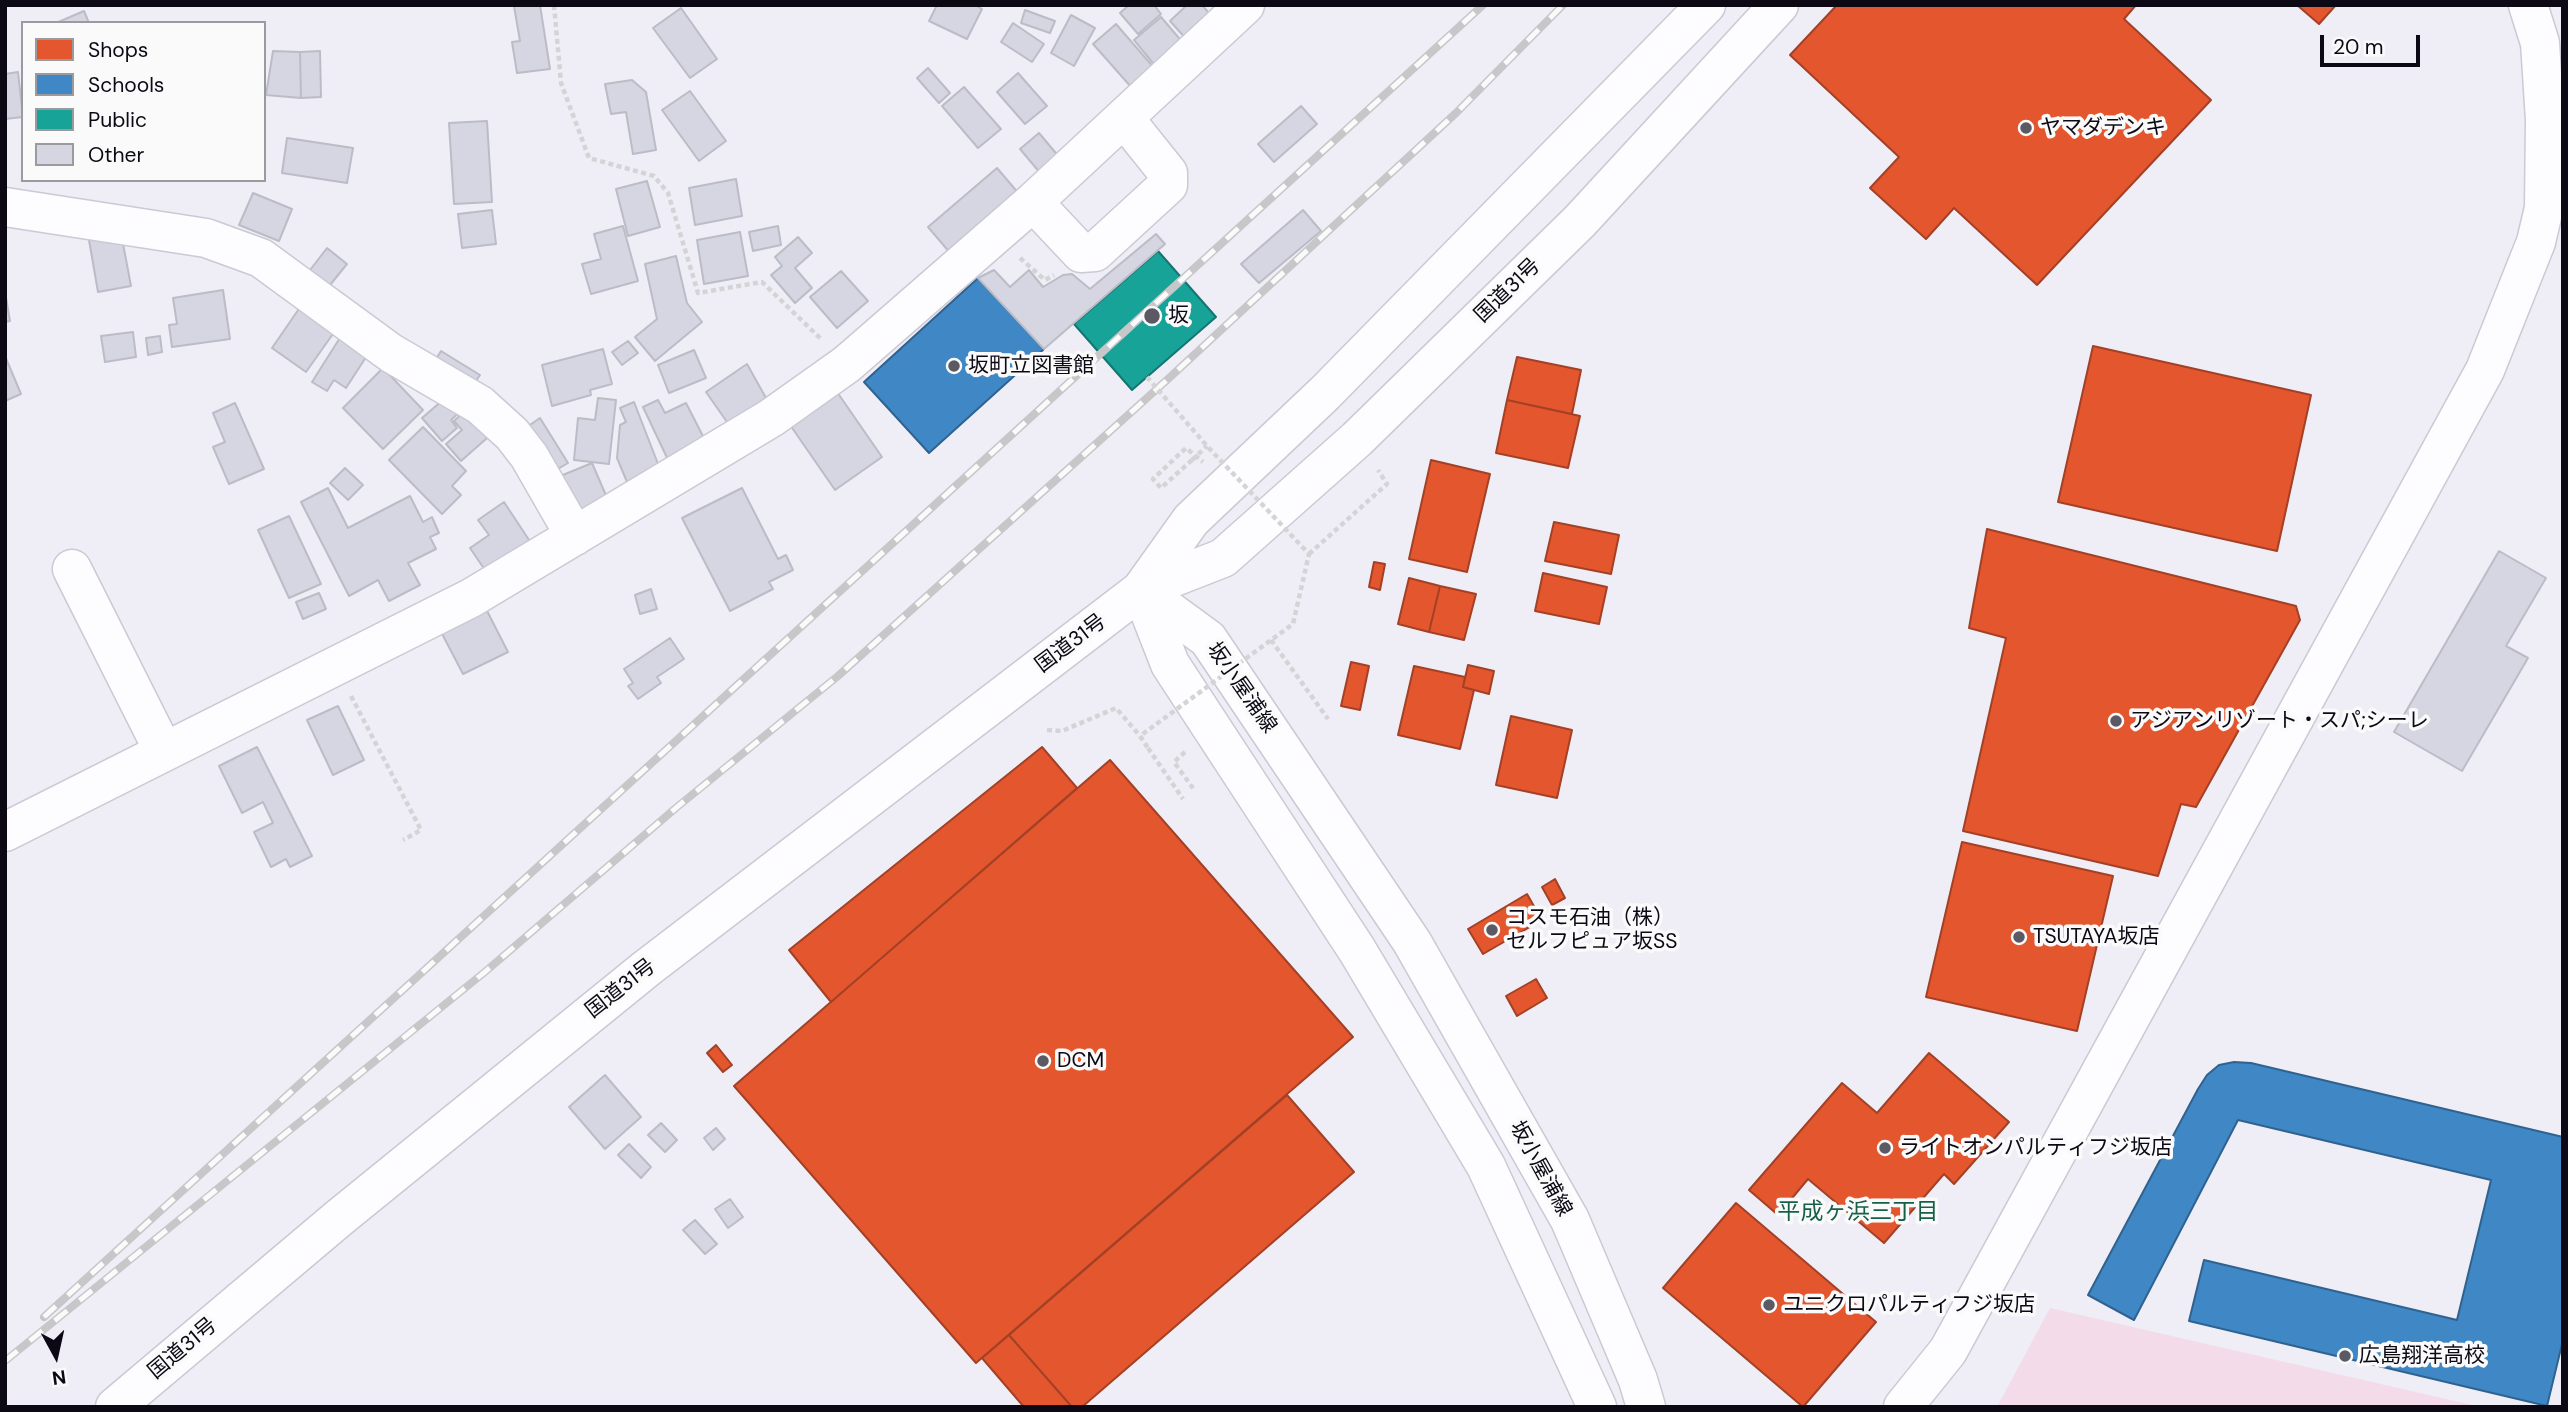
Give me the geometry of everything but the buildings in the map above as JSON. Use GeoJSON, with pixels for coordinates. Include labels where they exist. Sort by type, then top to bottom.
{"type":"FeatureCollection","features":[{"type":"Feature","properties":{"kind":"main road"},"geometry":{"type":"LineString","coordinates":[[5,832],[471,598],[771,418],[847,364],[1033,202],[1245,5]]}},
{"type":"Feature","properties":{"kind":"main road","name":"国道31号"},"geometry":{"type":"LineString","coordinates":[[1142,590],[1191,520],[1325,393],[1706,5]]}},
{"type":"Feature","properties":{"kind":"main road","name":"国道31号"},"geometry":{"type":"LineString","coordinates":[[116,1407],[349,1209],[647,968],[1142,590],[1223,558],[1357,439],[1580,221],[1779,5]]}},
{"type":"Feature","properties":{"kind":"main road"},"geometry":{"type":"LineString","coordinates":[[1903,1407],[1948,1350],[2485,370],[2536,242],[2554,209],[2545,120],[2551,40],[2528,5]]}},
{"type":"Feature","properties":{"kind":"main road"},"geometry":{"type":"LineString","coordinates":[[1033,202],[1081,253],[1095,252],[1168,185],[1168,173],[1124,118]]}},
{"type":"Feature","properties":{"kind":"main road"},"geometry":{"type":"LineString","coordinates":[[5,207],[206,237],[261,258],[391,353],[480,404],[512,434],[529,456],[575,536]]}},
{"type":"Feature","properties":{"kind":"main road"},"geometry":{"type":"LineString","coordinates":[[72,569],[164,752]]}},
{"type":"Feature","properties":{"kind":"main road"},"geometry":{"type":"LineString","coordinates":[[1142,590],[1170,664],[1357,950],[1486,1166],[1597,1407]]}},
{"type":"Feature","properties":{"kind":"main road","name":"坂小屋浦線"},"geometry":{"type":"LineString","coordinates":[[1142,590],[1208,639],[1412,942],[1570,1220],[1638,1380],[1646,1407]]}},
{"type":"Feature","properties":{"kind":"path"},"geometry":{"type":"LineString","coordinates":[[554,5],[561,83],[589,158],[654,176],[668,193],[698,293],[762,282],[847,364]]}},
{"type":"Feature","properties":{"kind":"path"},"geometry":{"type":"LineString","coordinates":[[1147,377],[1207,446],[1309,554]]}},
{"type":"Feature","properties":{"kind":"path"},"geometry":{"type":"LineString","coordinates":[[1206,464],[1186,448],[1153,479],[1161,488],[1207,446]]}},
{"type":"Feature","properties":{"kind":"path"},"geometry":{"type":"LineString","coordinates":[[1140,736],[1293,624],[1309,554],[1387,484],[1378,470]]}},
{"type":"Feature","properties":{"kind":"path"},"geometry":{"type":"LineString","coordinates":[[1271,640],[1328,719]]}},
{"type":"Feature","properties":{"kind":"path"},"geometry":{"type":"LineString","coordinates":[[336,666],[421,830],[403,840]]}},
{"type":"Feature","properties":{"kind":"path"},"geometry":{"type":"LineString","coordinates":[[1047,730],[1062,731],[1116,708],[1140,736],[1182,799]]}},
{"type":"Feature","properties":{"kind":"path"},"geometry":{"type":"LineString","coordinates":[[1186,750],[1174,761],[1195,792]]}},
{"type":"Feature","properties":{"kind":"shaded area"},"geometry":{"type":"Polygon","coordinates":[[[2050,1308],[2481,1407],[1997,1407],[2050,1308]]]}},
{"type":"Feature","properties":{"kind":"railway"},"geometry":{"type":"LineString","coordinates":[[44,1317],[1483,5]]}},
{"type":"Feature","properties":{"kind":"railway"},"geometry":{"type":"LineString","coordinates":[[5,1361],[486,971],[677,807],[838,676],[1168,379],[1456,113],[1563,5]]}},
{"type":"Feature","properties":{"kind":"place","name":"ヤマダデンキ"},"geometry":{"type":"Point","coordinates":[2026,128]}},
{"type":"Feature","properties":{"kind":"place","name":"坂"},"geometry":{"type":"Point","coordinates":[1152,316]}},
{"type":"Feature","properties":{"kind":"place","name":"坂町立図書館"},"geometry":{"type":"Point","coordinates":[954,366]}},
{"type":"Feature","properties":{"kind":"place","name":"アジアンリゾート・スパ;シーレ"},"geometry":{"type":"Point","coordinates":[2116,721]}},
{"type":"Feature","properties":{"kind":"place","name":"コスモ石油（株） セルフピュア坂SS"},"geometry":{"type":"Point","coordinates":[1492,930]}},
{"type":"Feature","properties":{"kind":"place","name":"TSUTAYA坂店"},"geometry":{"type":"Point","coordinates":[2019,937]}},
{"type":"Feature","properties":{"kind":"place","name":"DCM"},"geometry":{"type":"Point","coordinates":[1043,1061]}},
{"type":"Feature","properties":{"kind":"place","name":"ライトオンパルティフジ坂店"},"geometry":{"type":"Point","coordinates":[1885,1148]}},
{"type":"Feature","properties":{"kind":"place","name":"ユニクロパルティフジ坂店"},"geometry":{"type":"Point","coordinates":[1769,1305]}},
{"type":"Feature","properties":{"kind":"place","name":"広島翔洋高校"},"geometry":{"type":"Point","coordinates":[2345,1356]}},
{"type":"Feature","properties":{"kind":"district","name":"平成ヶ浜三丁目"},"geometry":{"type":"Point","coordinates":[1858,1213]}}]}
